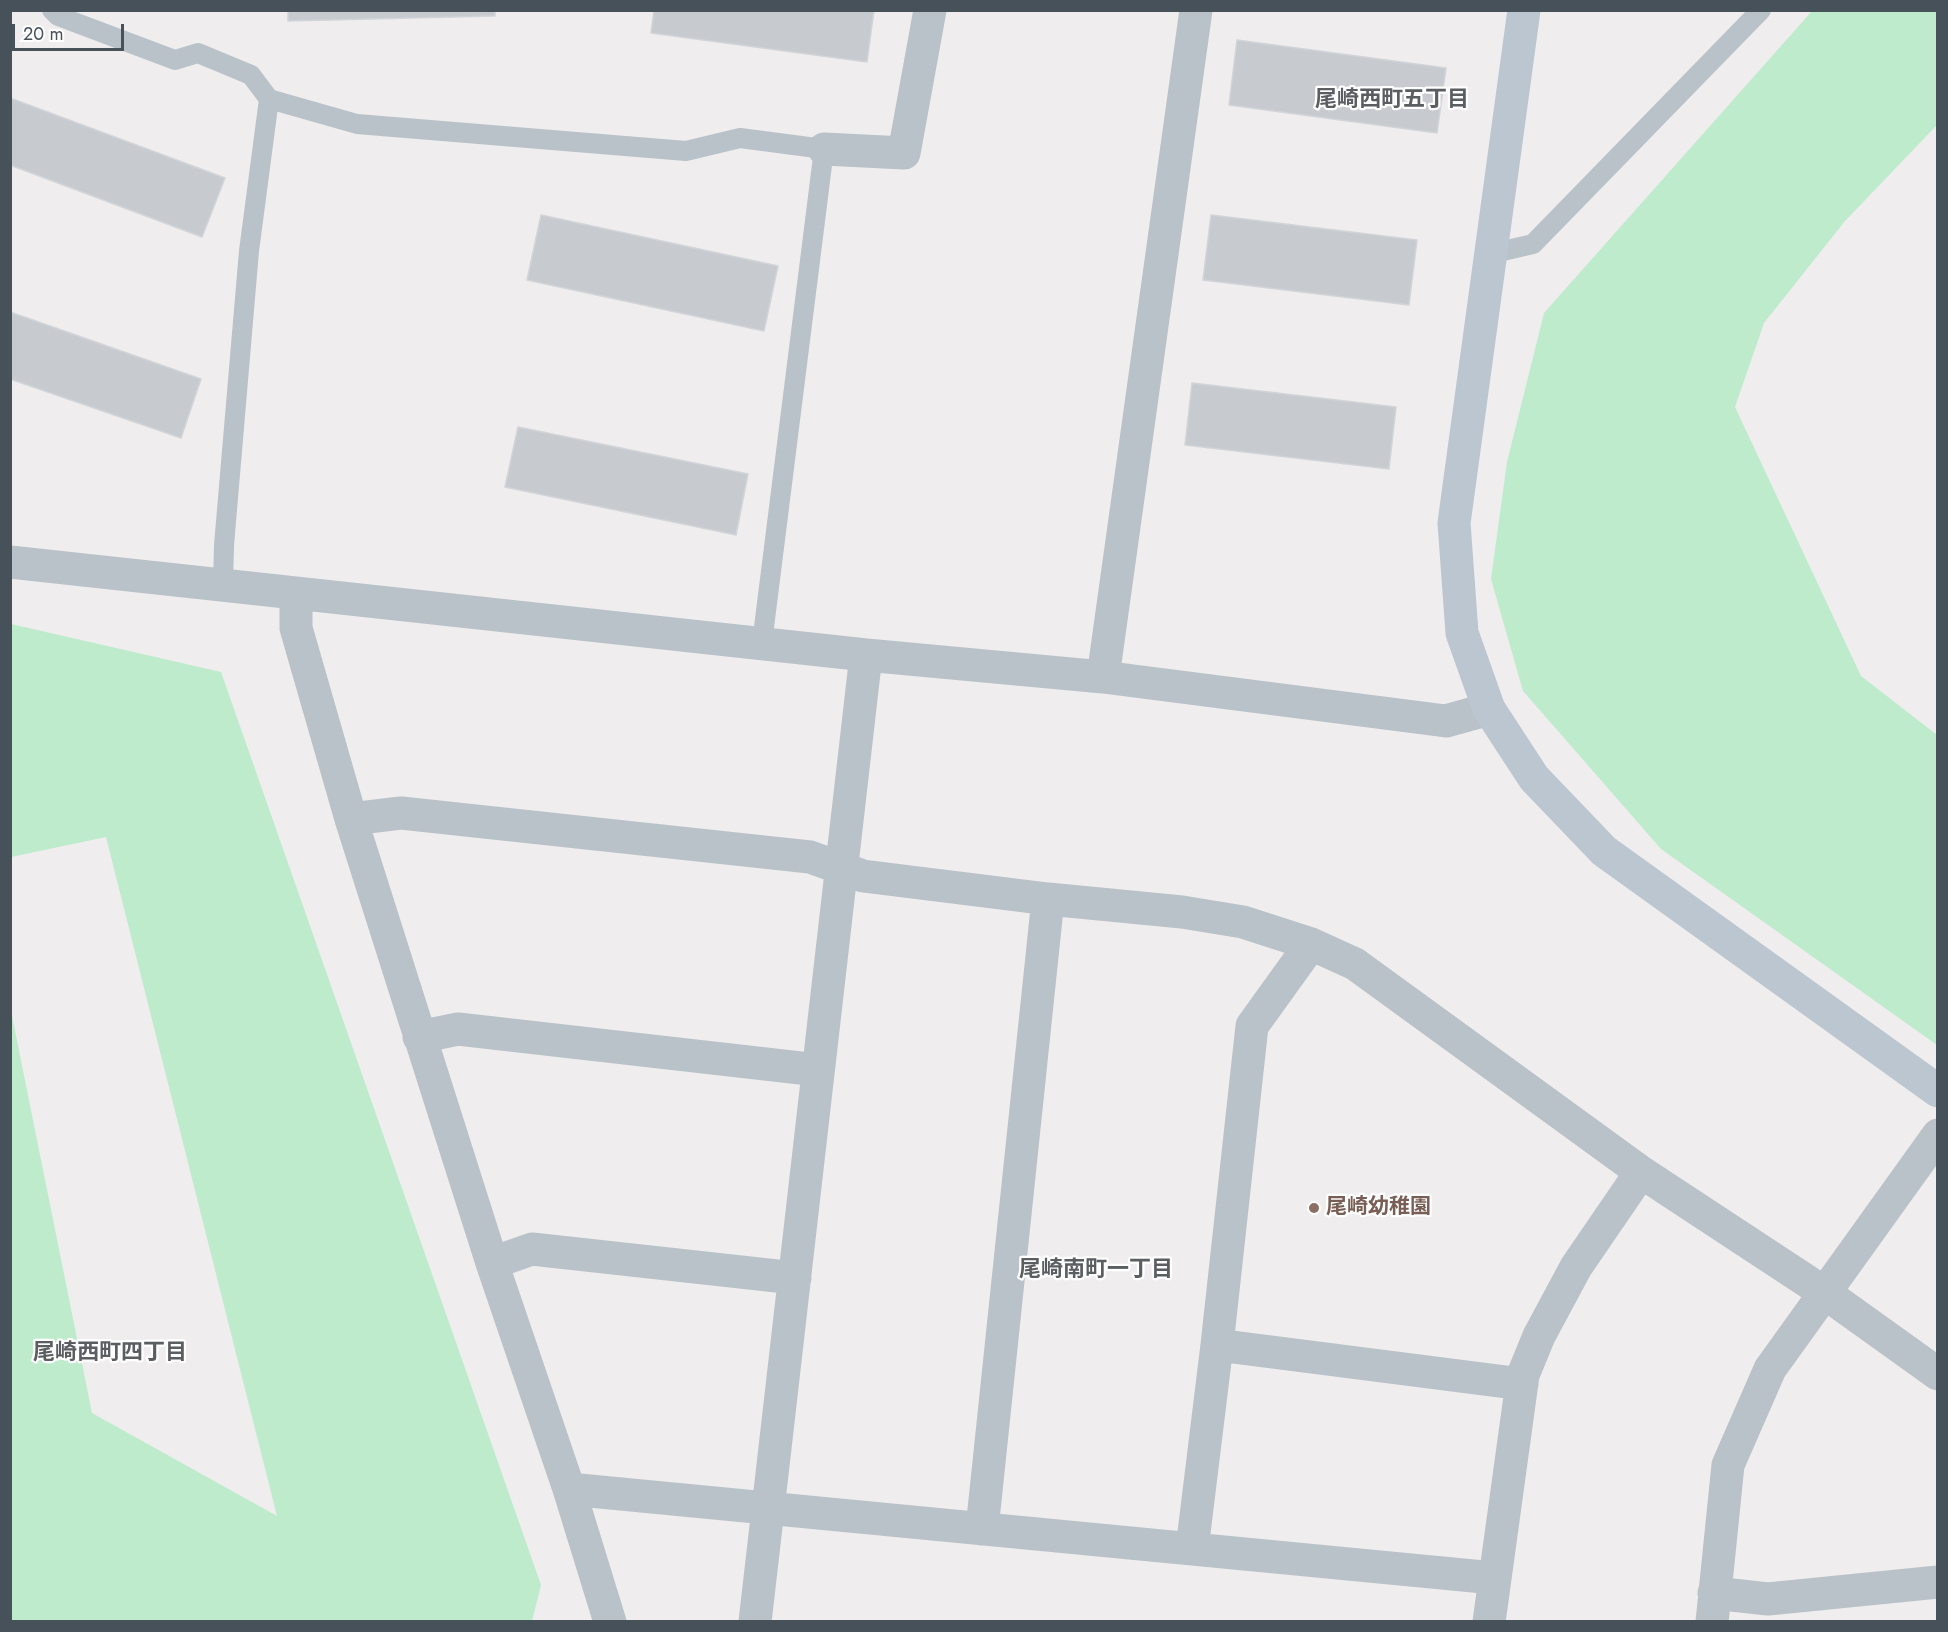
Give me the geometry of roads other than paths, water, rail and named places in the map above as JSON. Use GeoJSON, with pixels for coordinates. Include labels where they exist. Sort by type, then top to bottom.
{"type":"FeatureCollection","features":[{"type":"Feature","properties":{"kind":"street"},"geometry":{"type":"LineString","coordinates":[[824,149],[904,153],[930,10]]}},
{"type":"Feature","properties":{"kind":"street"},"geometry":{"type":"LineString","coordinates":[[1103,677],[1196,10]]}},
{"type":"Feature","properties":{"kind":"street"},"geometry":{"type":"LineString","coordinates":[[1524,10],[1454,523],[1462,633],[1489,709],[1534,778],[1604,851],[1938,1091]]}},
{"type":"Feature","properties":{"kind":"street"},"geometry":{"type":"LineString","coordinates":[[10,562],[866,655],[1103,677],[1446,721],[1489,709]]}},
{"type":"Feature","properties":{"kind":"street"},"geometry":{"type":"LineString","coordinates":[[296,594],[296,628],[351,819],[419,1037],[492,1263],[569,1489],[610,1622]]}},
{"type":"Feature","properties":{"kind":"street"},"geometry":{"type":"LineString","coordinates":[[755,1622],[866,655]]}},
{"type":"Feature","properties":{"kind":"street"},"geometry":{"type":"LineString","coordinates":[[351,819],[401,813],[810,857],[863,876],[1048,899],[1182,912],[1243,922],[1311,944],[1355,964],[1641,1172],[1825,1293],[1938,1374]]}},
{"type":"Feature","properties":{"kind":"street"},"geometry":{"type":"LineString","coordinates":[[982,1529],[1048,899]]}},
{"type":"Feature","properties":{"kind":"street"},"geometry":{"type":"LineString","coordinates":[[1192,1549],[1252,1026],[1311,944]]}},
{"type":"Feature","properties":{"kind":"street"},"geometry":{"type":"LineString","coordinates":[[419,1037],[459,1029],[818,1070]]}},
{"type":"Feature","properties":{"kind":"street"},"geometry":{"type":"LineString","coordinates":[[1938,1135],[1770,1369],[1728,1465],[1713,1607],[1768,1599],[1938,1582]]}},
{"type":"Feature","properties":{"kind":"street"},"geometry":{"type":"LineString","coordinates":[[1489,1622],[1524,1375],[1539,1336],[1576,1267],[1641,1172]]}},
{"type":"Feature","properties":{"kind":"street"},"geometry":{"type":"LineString","coordinates":[[492,1263],[532,1249],[795,1278]]}},
{"type":"Feature","properties":{"kind":"street"},"geometry":{"type":"LineString","coordinates":[[1217,1345],[1522,1384]]}},
{"type":"Feature","properties":{"kind":"street"},"geometry":{"type":"LineString","coordinates":[[569,1489],[1494,1578]]}},
{"type":"Feature","properties":{"kind":"lane"},"geometry":{"type":"LineString","coordinates":[[52,10],[58,16],[175,60],[198,53],[251,75],[269,99],[357,123],[686,151],[740,138],[824,149],[762,644]]}},
{"type":"Feature","properties":{"kind":"lane"},"geometry":{"type":"LineString","coordinates":[[1491,254],[1533,244],[1761,10]]}},
{"type":"Feature","properties":{"kind":"lane"},"geometry":{"type":"LineString","coordinates":[[223,584],[224,545],[249,251],[269,99]]}},
{"type":"Feature","properties":{"kind":"place","name":"尾崎幼稚園"},"geometry":{"type":"Point","coordinates":[1314,1208]}},
{"type":"Feature","properties":{"kind":"district","name":"尾崎西町五丁目"},"geometry":{"type":"Point","coordinates":[1392,101]}},
{"type":"Feature","properties":{"kind":"district","name":"尾崎南町一丁目"},"geometry":{"type":"Point","coordinates":[1096,1271]}},
{"type":"Feature","properties":{"kind":"district","name":"尾崎西町四丁目"},"geometry":{"type":"Point","coordinates":[110,1354]}}]}
